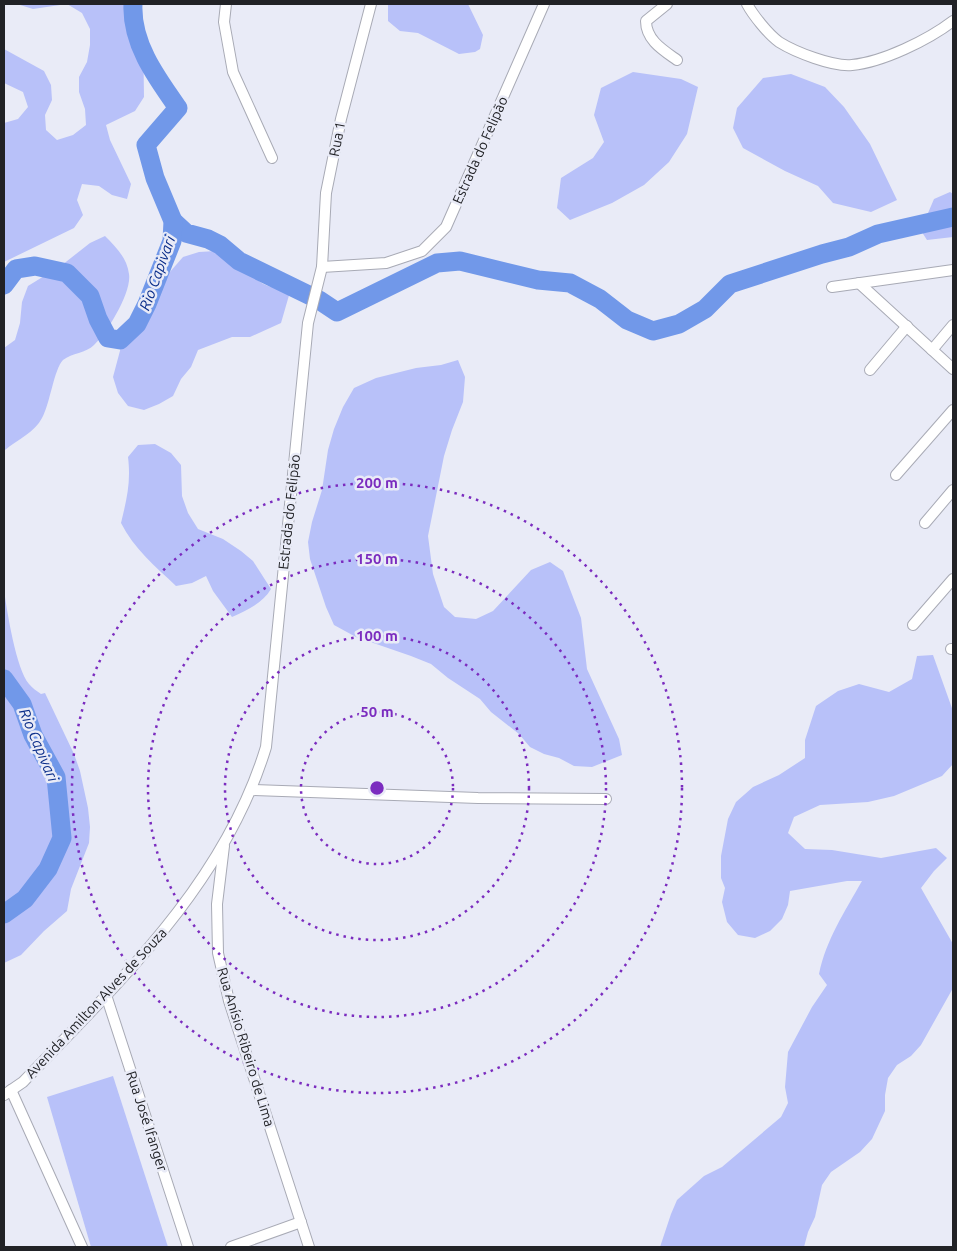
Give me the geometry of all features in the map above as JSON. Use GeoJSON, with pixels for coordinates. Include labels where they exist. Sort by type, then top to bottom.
{"type":"FeatureCollection","features":[{"type":"Feature","properties":{"kind":"street"},"geometry":{"type":"LineString","coordinates":[[226,4],[224,22],[233,72],[272,158]]}},
{"type":"Feature","properties":{"kind":"street","name":"Rua 1"},"geometry":{"type":"LineString","coordinates":[[320,278],[326,193],[340,119],[371,4]]}},
{"type":"Feature","properties":{"kind":"street","name":"Estrada do Felipão"},"geometry":{"type":"LineString","coordinates":[[322,267],[386,263],[422,251],[446,227],[544,4]]}},
{"type":"Feature","properties":{"kind":"street"},"geometry":{"type":"LineString","coordinates":[[667,4],[646,21],[646,32],[661,48],[677,60]]}},
{"type":"Feature","properties":{"kind":"street"},"geometry":{"type":"LineString","coordinates":[[747,4],[753,14],[778,41],[820,60],[850,66],[876,60],[917,44],[953,22]]}},
{"type":"Feature","properties":{"kind":"street"},"geometry":{"type":"LineString","coordinates":[[832,287],[953,270]]}},
{"type":"Feature","properties":{"kind":"street","name":"Estrada do Felipão"},"geometry":{"type":"LineString","coordinates":[[266,747],[308,323],[320,278]]}},
{"type":"Feature","properties":{"kind":"street"},"geometry":{"type":"LineString","coordinates":[[859,284],[953,369]]}},
{"type":"Feature","properties":{"kind":"street"},"geometry":{"type":"LineString","coordinates":[[932,350],[953,325]]}},
{"type":"Feature","properties":{"kind":"street"},"geometry":{"type":"LineString","coordinates":[[870,370],[907,326]]}},
{"type":"Feature","properties":{"kind":"street"},"geometry":{"type":"LineString","coordinates":[[896,475],[953,410]]}},
{"type":"Feature","properties":{"kind":"street"},"geometry":{"type":"LineString","coordinates":[[926,523],[953,490]]}},
{"type":"Feature","properties":{"kind":"street"},"geometry":{"type":"LineString","coordinates":[[914,626],[953,579]]}},
{"type":"Feature","properties":{"kind":"street","name":"Avenida Amilton Alves de Souza"},"geometry":{"type":"LineString","coordinates":[[7,1093],[23,1082],[164,931],[194,890],[238,818],[251,790],[266,747]]}},
{"type":"Feature","properties":{"kind":"street"},"geometry":{"type":"LineString","coordinates":[[251,790],[478,798],[606,799]]}},
{"type":"Feature","properties":{"kind":"street","name":"Rua Anísio Ribeiro de Lima"},"geometry":{"type":"LineString","coordinates":[[224,842],[217,904],[218,953],[229,1001],[309,1247]]}},
{"type":"Feature","properties":{"kind":"street","name":"Rua José Ifanger"},"geometry":{"type":"LineString","coordinates":[[106,995],[188,1247]]}},
{"type":"Feature","properties":{"kind":"street"},"geometry":{"type":"LineString","coordinates":[[7,1093],[82,1247]]}},
{"type":"Feature","properties":{"kind":"street"},"geometry":{"type":"LineString","coordinates":[[231,1247],[301,1222]]}},
{"type":"Feature","properties":{"kind":"shaded area"},"geometry":{"type":"Polygon","coordinates":[[[17,4],[67,4],[33,9],[17,4]]]}},
{"type":"Feature","properties":{"kind":"shaded area"},"geometry":{"type":"Polygon","coordinates":[[[67,4],[131,4],[143,29],[144,97],[135,111],[106,125],[110,140],[131,184],[127,199],[112,195],[99,186],[82,184],[77,200],[83,215],[74,228],[4,262],[4,123],[18,119],[28,107],[23,92],[4,83],[4,49],[44,71],[51,85],[52,100],[45,115],[46,130],[57,140],[73,135],[86,125],[85,109],[79,92],[79,77],[87,62],[90,29],[82,13],[67,4]]]}},
{"type":"Feature","properties":{"kind":"shaded area"},"geometry":{"type":"Polygon","coordinates":[[[388,4],[468,4],[483,35],[480,49],[475,52],[459,54],[418,33],[400,31],[388,21],[388,4]]]}},
{"type":"Feature","properties":{"kind":"shaded area"},"geometry":{"type":"Polygon","coordinates":[[[633,72],[681,79],[698,87],[687,134],[669,162],[644,185],[612,203],[570,220],[557,208],[561,178],[593,158],[604,142],[594,115],[601,88],[633,72]]]}},
{"type":"Feature","properties":{"kind":"shaded area"},"geometry":{"type":"Polygon","coordinates":[[[791,74],[825,87],[844,107],[870,144],[897,200],[871,212],[833,203],[818,186],[785,171],[743,148],[733,128],[737,108],[763,78],[791,74]]]}},
{"type":"Feature","properties":{"kind":"shaded area"},"geometry":{"type":"Polygon","coordinates":[[[950,192],[953,194],[953,237],[927,240],[918,226],[928,213],[934,199],[950,192]]]}},
{"type":"Feature","properties":{"kind":"shaded area"},"geometry":{"type":"Polygon","coordinates":[[[105,236],[120,253],[128,268],[129,282],[127,291],[118,312],[94,345],[63,360],[57,371],[45,412],[39,423],[5,450],[4,455],[4,348],[15,340],[20,323],[22,302],[28,286],[62,265],[90,243],[105,236]]]}},
{"type":"Feature","properties":{"kind":"shaded area"},"geometry":{"type":"Polygon","coordinates":[[[216,251],[233,254],[250,274],[261,283],[272,287],[292,285],[281,323],[250,337],[232,337],[198,350],[191,367],[181,379],[173,396],[144,410],[128,406],[118,393],[113,377],[121,347],[139,318],[149,307],[157,290],[183,257],[199,252],[216,251]]]}},
{"type":"Feature","properties":{"kind":"shaded area"},"geometry":{"type":"Polygon","coordinates":[[[458,360],[465,377],[463,402],[444,456],[428,536],[433,574],[444,607],[455,617],[476,619],[493,611],[531,570],[550,562],[563,571],[581,618],[587,669],[619,739],[622,755],[592,767],[574,766],[530,747],[519,734],[491,712],[480,699],[448,678],[431,664],[356,637],[334,625],[310,559],[308,542],[322,490],[328,450],[343,407],[354,388],[376,378],[458,360]]]}},
{"type":"Feature","properties":{"kind":"shaded area"},"geometry":{"type":"Polygon","coordinates":[[[155,444],[171,453],[181,465],[182,496],[188,513],[198,529],[223,539],[241,551],[253,561],[271,589],[254,606],[232,617],[213,591],[206,576],[192,583],[176,586],[146,557],[126,532],[121,523],[128,490],[128,457],[138,445],[155,444]]]}},
{"type":"Feature","properties":{"kind":"shaded area"},"geometry":{"type":"Polygon","coordinates":[[[4,590],[20,666],[24,677],[30,685],[41,694],[45,693],[74,754],[80,771],[90,827],[89,843],[71,889],[67,911],[21,955],[4,963],[4,590]]]}},
{"type":"Feature","properties":{"kind":"shaded area"},"geometry":{"type":"Polygon","coordinates":[[[933,655],[953,711],[953,764],[942,776],[894,796],[868,802],[820,805],[794,817],[788,833],[805,849],[832,850],[881,858],[936,848],[947,858],[921,888],[953,944],[953,988],[921,1045],[911,1056],[897,1065],[888,1078],[885,1111],[872,1139],[860,1152],[831,1172],[822,1185],[815,1217],[804,1247],[660,1247],[677,1200],[704,1176],[722,1167],[781,1117],[788,1103],[785,1087],[788,1052],[812,1007],[827,985],[819,974],[826,949],[862,881],[847,881],[790,891],[788,905],[782,919],[770,931],[755,938],[738,935],[727,922],[722,902],[725,888],[721,878],[721,856],[728,819],[736,802],[753,787],[779,775],[805,758],[805,740],[816,706],[838,691],[859,684],[889,692],[912,679],[917,656],[933,655]]]}},
{"type":"Feature","properties":{"kind":"shaded area"},"geometry":{"type":"Polygon","coordinates":[[[113,1076],[168,1247],[91,1247],[47,1097],[113,1076]]]}},
{"type":"Feature","properties":{"kind":"waterway","name":"Rio Capivari"},"geometry":{"type":"LineString","coordinates":[[4,285],[16,269],[35,266],[67,273],[90,296],[98,319],[108,338],[120,340],[137,324],[147,304],[172,241],[173,221],[155,178],[146,145],[178,108],[146,59],[136,32],[133,4]]}},
{"type":"Feature","properties":{"kind":"waterway"},"geometry":{"type":"LineString","coordinates":[[173,221],[186,233],[208,239],[220,245],[239,261],[319,300],[337,312],[437,263],[460,261],[538,280],[570,283],[600,299],[627,320],[653,331],[679,324],[705,309],[730,284],[849,247],[878,234],[953,217]]}},
{"type":"Feature","properties":{"kind":"waterway","name":"Rio Capivari"},"geometry":{"type":"LineString","coordinates":[[4,679],[22,704],[33,735],[56,777],[62,838],[48,869],[25,899],[4,914]]}}]}
